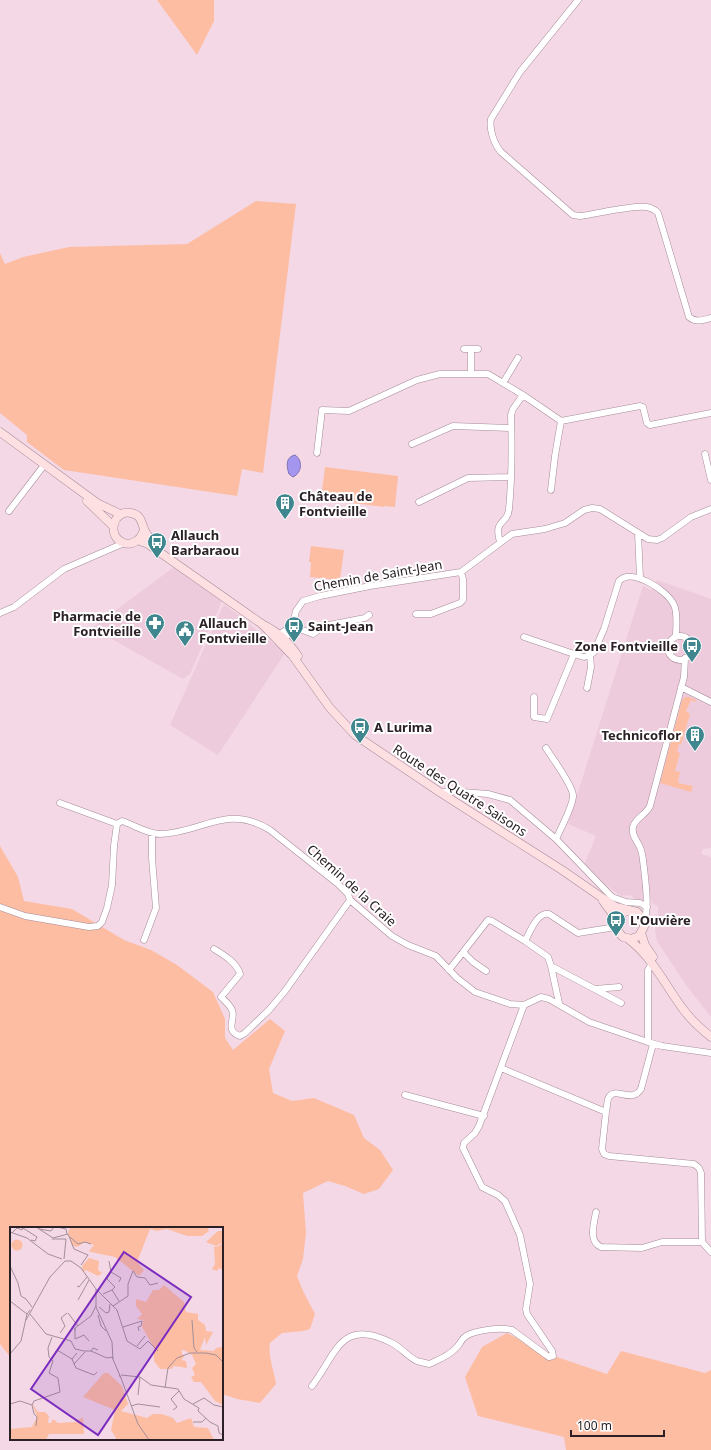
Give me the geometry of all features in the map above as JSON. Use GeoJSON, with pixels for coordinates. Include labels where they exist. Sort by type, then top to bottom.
{"type":"FeatureCollection","features":[{"type":"Feature","properties":{"kind":"main road","name":"Route des Quatre Saisons"},"geometry":{"type":"LineString","coordinates":[[0,432],[97,503],[120,514],[129,512],[138,515],[144,529],[162,553]]}},
{"type":"Feature","properties":{"kind":"main road","name":"Route des Quatre Saisons"},"geometry":{"type":"LineString","coordinates":[[76,489],[113,530],[120,541],[124,543]]}},
{"type":"Feature","properties":{"kind":"main road"},"geometry":{"type":"LineString","coordinates":[[113,530],[117,517],[120,514]]}},
{"type":"Feature","properties":{"kind":"main road"},"geometry":{"type":"LineString","coordinates":[[124,543],[130,543],[138,540],[144,529]]}},
{"type":"Feature","properties":{"kind":"main road","name":"Route des Quatre Saisons"},"geometry":{"type":"LineString","coordinates":[[138,540],[148,544],[162,553],[281,638],[330,708],[355,734],[441,793],[557,867],[600,898],[616,907],[637,912]]}},
{"type":"Feature","properties":{"kind":"main road","name":"Route des Quatre Saisons"},"geometry":{"type":"LineString","coordinates":[[600,898],[616,924],[620,934],[640,949],[653,964]]}},
{"type":"Feature","properties":{"kind":"main road"},"geometry":{"type":"LineString","coordinates":[[616,924],[621,914],[628,911]]}},
{"type":"Feature","properties":{"kind":"main road"},"geometry":{"type":"LineString","coordinates":[[627,938],[635,938],[641,933],[644,924],[637,912]]}},
{"type":"Feature","properties":{"kind":"main road"},"geometry":{"type":"LineString","coordinates":[[641,933],[645,945],[687,1006],[711,1031]]}},
{"type":"Feature","properties":{"kind":"main road"},"geometry":{"type":"LineString","coordinates":[[653,964],[687,1014],[711,1037]]}},
{"type":"Feature","properties":{"kind":"street"},"geometry":{"type":"LineString","coordinates":[[578,0],[520,72],[491,119],[491,129],[498,148],[500,152],[573,215],[580,216],[627,208],[646,207],[655,210],[658,213],[689,317],[697,321],[711,318]]}},
{"type":"Feature","properties":{"kind":"street"},"geometry":{"type":"LineString","coordinates":[[464,349],[478,349]]}},
{"type":"Feature","properties":{"kind":"street"},"geometry":{"type":"LineString","coordinates":[[471,349],[471,374]]}},
{"type":"Feature","properties":{"kind":"street"},"geometry":{"type":"LineString","coordinates":[[503,383],[518,358]]}},
{"type":"Feature","properties":{"kind":"street"},"geometry":{"type":"LineString","coordinates":[[317,453],[322,410],[349,411],[417,380],[440,374],[488,374],[561,421],[640,406],[643,407],[646,423],[650,425],[711,413]]}},
{"type":"Feature","properties":{"kind":"street"},"geometry":{"type":"LineString","coordinates":[[500,542],[497,531],[499,525],[509,511],[511,477],[511,415],[513,408],[522,395]]}},
{"type":"Feature","properties":{"kind":"street"},"geometry":{"type":"LineString","coordinates":[[551,490],[561,421]]}},
{"type":"Feature","properties":{"kind":"street"},"geometry":{"type":"LineString","coordinates":[[412,444],[454,426],[511,428]]}},
{"type":"Feature","properties":{"kind":"street"},"geometry":{"type":"LineString","coordinates":[[705,454],[711,480]]}},
{"type":"Feature","properties":{"kind":"street"},"geometry":{"type":"LineString","coordinates":[[9,511],[45,464]]}},
{"type":"Feature","properties":{"kind":"street"},"geometry":{"type":"LineString","coordinates":[[419,502],[468,478],[511,477]]}},
{"type":"Feature","properties":{"kind":"street"},"geometry":{"type":"LineString","coordinates":[[416,614],[431,614],[460,603],[463,600],[463,579],[461,572],[512,534],[545,529],[565,522],[584,510],[592,508],[600,509],[648,539],[657,540],[662,538],[691,516],[711,509]]}},
{"type":"Feature","properties":{"kind":"street"},"geometry":{"type":"LineString","coordinates":[[110,548],[113,530]]}},
{"type":"Feature","properties":{"kind":"street"},"geometry":{"type":"LineString","coordinates":[[638,533],[640,578]]}},
{"type":"Feature","properties":{"kind":"street"},"geometry":{"type":"LineString","coordinates":[[0,614],[14,607],[64,569],[124,543]]}},
{"type":"Feature","properties":{"kind":"street","name":"Chemin de Saint-Jean"},"geometry":{"type":"LineString","coordinates":[[281,638],[291,632],[296,611],[303,601],[308,599],[363,587],[461,572]]}},
{"type":"Feature","properties":{"kind":"street"},"geometry":{"type":"LineString","coordinates":[[524,637],[584,657],[590,655],[594,652],[604,629],[619,581],[625,577],[640,578],[659,589],[672,601],[676,611],[676,636]]}},
{"type":"Feature","properties":{"kind":"street"},"geometry":{"type":"LineString","coordinates":[[292,626],[313,634],[324,626],[365,618],[369,615]]}},
{"type":"Feature","properties":{"kind":"street"},"geometry":{"type":"LineString","coordinates":[[676,636],[683,636],[691,643],[692,650],[685,658],[674,658],[669,652],[668,648],[670,641],[676,636]]}},
{"type":"Feature","properties":{"kind":"street"},"geometry":{"type":"LineString","coordinates":[[534,697],[534,717],[547,719],[574,654]]}},
{"type":"Feature","properties":{"kind":"street"},"geometry":{"type":"LineString","coordinates":[[587,688],[591,667],[590,655]]}},
{"type":"Feature","properties":{"kind":"street"},"geometry":{"type":"LineString","coordinates":[[644,924],[647,907],[646,886],[642,852],[633,833],[633,827],[634,823],[646,813],[650,806],[686,667],[685,658]]}},
{"type":"Feature","properties":{"kind":"street"},"geometry":{"type":"LineString","coordinates":[[681,687],[711,702]]}},
{"type":"Feature","properties":{"kind":"street"},"geometry":{"type":"LineString","coordinates":[[546,748],[568,783],[573,794],[566,816],[556,839]]}},
{"type":"Feature","properties":{"kind":"street"},"geometry":{"type":"LineString","coordinates":[[441,793],[449,791],[488,794],[510,800],[556,839],[612,897],[626,902],[640,903],[647,907]]}},
{"type":"Feature","properties":{"kind":"street"},"geometry":{"type":"LineString","coordinates":[[0,907],[25,916],[89,927],[98,926],[102,922],[110,897],[117,824],[60,803]]}},
{"type":"Feature","properties":{"kind":"street","name":"Chemin de la Craie"},"geometry":{"type":"LineString","coordinates":[[117,824],[122,821],[152,833],[160,834],[177,832],[226,819],[238,818],[259,823],[338,884],[348,894],[350,900],[392,936],[408,946],[436,956],[465,985],[475,992],[510,1004],[524,1005]]}},
{"type":"Feature","properties":{"kind":"street"},"geometry":{"type":"LineString","coordinates":[[144,940],[156,908],[152,858],[152,833]]}},
{"type":"Feature","properties":{"kind":"street"},"geometry":{"type":"LineString","coordinates":[[214,949],[228,958],[239,970],[240,974],[221,997],[233,1011],[233,1017],[230,1025],[235,1034],[240,1036],[269,1010],[285,991],[350,900]]}},
{"type":"Feature","properties":{"kind":"street"},"geometry":{"type":"LineString","coordinates":[[637,912],[647,907]]}},
{"type":"Feature","properties":{"kind":"street"},"geometry":{"type":"LineString","coordinates":[[525,941],[540,916],[545,913],[549,914],[578,933],[616,924]]}},
{"type":"Feature","properties":{"kind":"street"},"geometry":{"type":"LineString","coordinates":[[449,970],[488,920],[492,921],[548,957],[552,966],[558,1003]]}},
{"type":"Feature","properties":{"kind":"street"},"geometry":{"type":"LineString","coordinates":[[463,952],[473,962],[486,971]]}},
{"type":"Feature","properties":{"kind":"street"},"geometry":{"type":"LineString","coordinates":[[653,964],[648,970],[651,1043],[641,1090],[638,1094],[633,1096],[617,1093],[608,1098],[602,1149],[604,1154],[609,1156],[694,1164],[699,1168],[701,1173],[702,1242],[711,1252]]}},
{"type":"Feature","properties":{"kind":"street"},"geometry":{"type":"LineString","coordinates":[[552,966],[621,1003]]}},
{"type":"Feature","properties":{"kind":"street"},"geometry":{"type":"LineString","coordinates":[[595,990],[619,987]]}},
{"type":"Feature","properties":{"kind":"street"},"geometry":{"type":"LineString","coordinates":[[312,1386],[324,1370],[330,1356],[347,1338],[358,1334],[372,1336],[392,1342],[416,1360],[429,1364],[455,1350],[463,1338],[468,1335],[486,1330],[512,1330],[549,1357],[553,1356],[552,1351],[527,1314],[530,1284],[520,1235],[505,1201],[498,1195],[482,1187],[464,1150],[464,1143],[475,1133],[484,1116],[524,1005],[541,997],[549,999],[589,1022],[651,1043],[711,1053]]}},
{"type":"Feature","properties":{"kind":"street"},"geometry":{"type":"LineString","coordinates":[[501,1068],[606,1112]]}},
{"type":"Feature","properties":{"kind":"street"},"geometry":{"type":"LineString","coordinates":[[405,1095],[484,1116]]}},
{"type":"Feature","properties":{"kind":"street"},"geometry":{"type":"LineString","coordinates":[[596,1212],[592,1238],[596,1244],[601,1247],[642,1248],[662,1242],[702,1242]]}},
{"type":"Feature","properties":{"kind":"shaded area"},"geometry":{"type":"Polygon","coordinates":[[[157,0],[214,0],[214,21],[197,55],[157,0]]]}},
{"type":"Feature","properties":{"kind":"shaded area"},"geometry":{"type":"Polygon","coordinates":[[[256,201],[296,204],[263,473],[242,469],[237,496],[64,470],[27,442],[27,435],[0,413],[0,253],[5,264],[23,257],[69,247],[187,244],[256,201]]]}},
{"type":"Feature","properties":{"kind":"shaded area"},"geometry":{"type":"Polygon","coordinates":[[[295,455],[298,457],[300,463],[300,470],[293,477],[289,474],[287,465],[288,460],[295,455]]]}},
{"type":"Feature","properties":{"kind":"shaded area"},"geometry":{"type":"Polygon","coordinates":[[[325,467],[398,476],[395,507],[321,499],[325,467]]]}},
{"type":"Feature","properties":{"kind":"shaded area"},"geometry":{"type":"Polygon","coordinates":[[[311,546],[344,550],[340,580],[310,577],[311,562],[309,562],[311,546]]]}},
{"type":"Feature","properties":{"kind":"shaded area"},"geometry":{"type":"Polygon","coordinates":[[[174,567],[222,601],[190,674],[183,679],[92,628],[174,567]]]}},
{"type":"Feature","properties":{"kind":"shaded area"},"geometry":{"type":"Polygon","coordinates":[[[657,580],[711,599],[711,848],[703,849],[701,854],[711,857],[711,1017],[686,985],[657,941],[653,917],[658,915],[658,906],[653,904],[651,898],[645,898],[642,901],[637,902],[631,895],[621,896],[595,877],[584,865],[596,836],[568,824],[643,586],[651,590],[657,580]]]}},
{"type":"Feature","properties":{"kind":"shaded area"},"geometry":{"type":"Polygon","coordinates":[[[224,604],[285,653],[218,755],[170,725],[224,604]]]}},
{"type":"Feature","properties":{"kind":"shaded area"},"geometry":{"type":"Polygon","coordinates":[[[685,697],[696,700],[695,702],[691,700],[686,711],[690,714],[681,745],[679,744],[677,752],[680,753],[675,771],[680,772],[678,783],[693,786],[691,792],[660,783],[682,700],[685,697]]]}},
{"type":"Feature","properties":{"kind":"shaded area"},"geometry":{"type":"Polygon","coordinates":[[[0,846],[18,877],[24,901],[72,909],[124,940],[151,950],[177,965],[213,992],[225,1019],[225,1038],[233,1050],[270,1019],[285,1031],[269,1069],[273,1093],[292,1101],[314,1098],[354,1115],[364,1138],[380,1150],[393,1170],[379,1189],[364,1194],[328,1181],[303,1193],[306,1233],[303,1259],[297,1276],[315,1314],[310,1329],[282,1333],[270,1343],[270,1359],[276,1384],[260,1403],[237,1399],[223,1394],[223,1227],[10,1227],[10,1357],[0,1344],[0,846]]]}},
{"type":"Feature","properties":{"kind":"shaded area"},"geometry":{"type":"Polygon","coordinates":[[[507,1333],[548,1354],[607,1374],[621,1351],[705,1373],[711,1370],[711,1450],[566,1450],[564,1437],[478,1416],[465,1377],[482,1347],[507,1333]]]}},
{"type":"Feature","properties":{"kind":"place","name":"Château de Fontvieille"},"geometry":{"type":"Point","coordinates":[285,520]}},
{"type":"Feature","properties":{"kind":"place","name":"Allauch Barbaraou"},"geometry":{"type":"Point","coordinates":[157,559]}},
{"type":"Feature","properties":{"kind":"place","name":"Pharmacie de Fontvieille"},"geometry":{"type":"Point","coordinates":[155,640]}},
{"type":"Feature","properties":{"kind":"place","name":"Saint-Jean"},"geometry":{"type":"Point","coordinates":[294,643]}},
{"type":"Feature","properties":{"kind":"place","name":"Allauch Fontvieille"},"geometry":{"type":"Point","coordinates":[185,647]}},
{"type":"Feature","properties":{"kind":"place","name":"Zone Fontvieille"},"geometry":{"type":"Point","coordinates":[692,663]}},
{"type":"Feature","properties":{"kind":"place","name":"A Lurima"},"geometry":{"type":"Point","coordinates":[360,744]}},
{"type":"Feature","properties":{"kind":"place","name":"Technicoflor"},"geometry":{"type":"Point","coordinates":[695,752]}},
{"type":"Feature","properties":{"kind":"place","name":"L'Ouvière"},"geometry":{"type":"Point","coordinates":[616,937]}}]}
